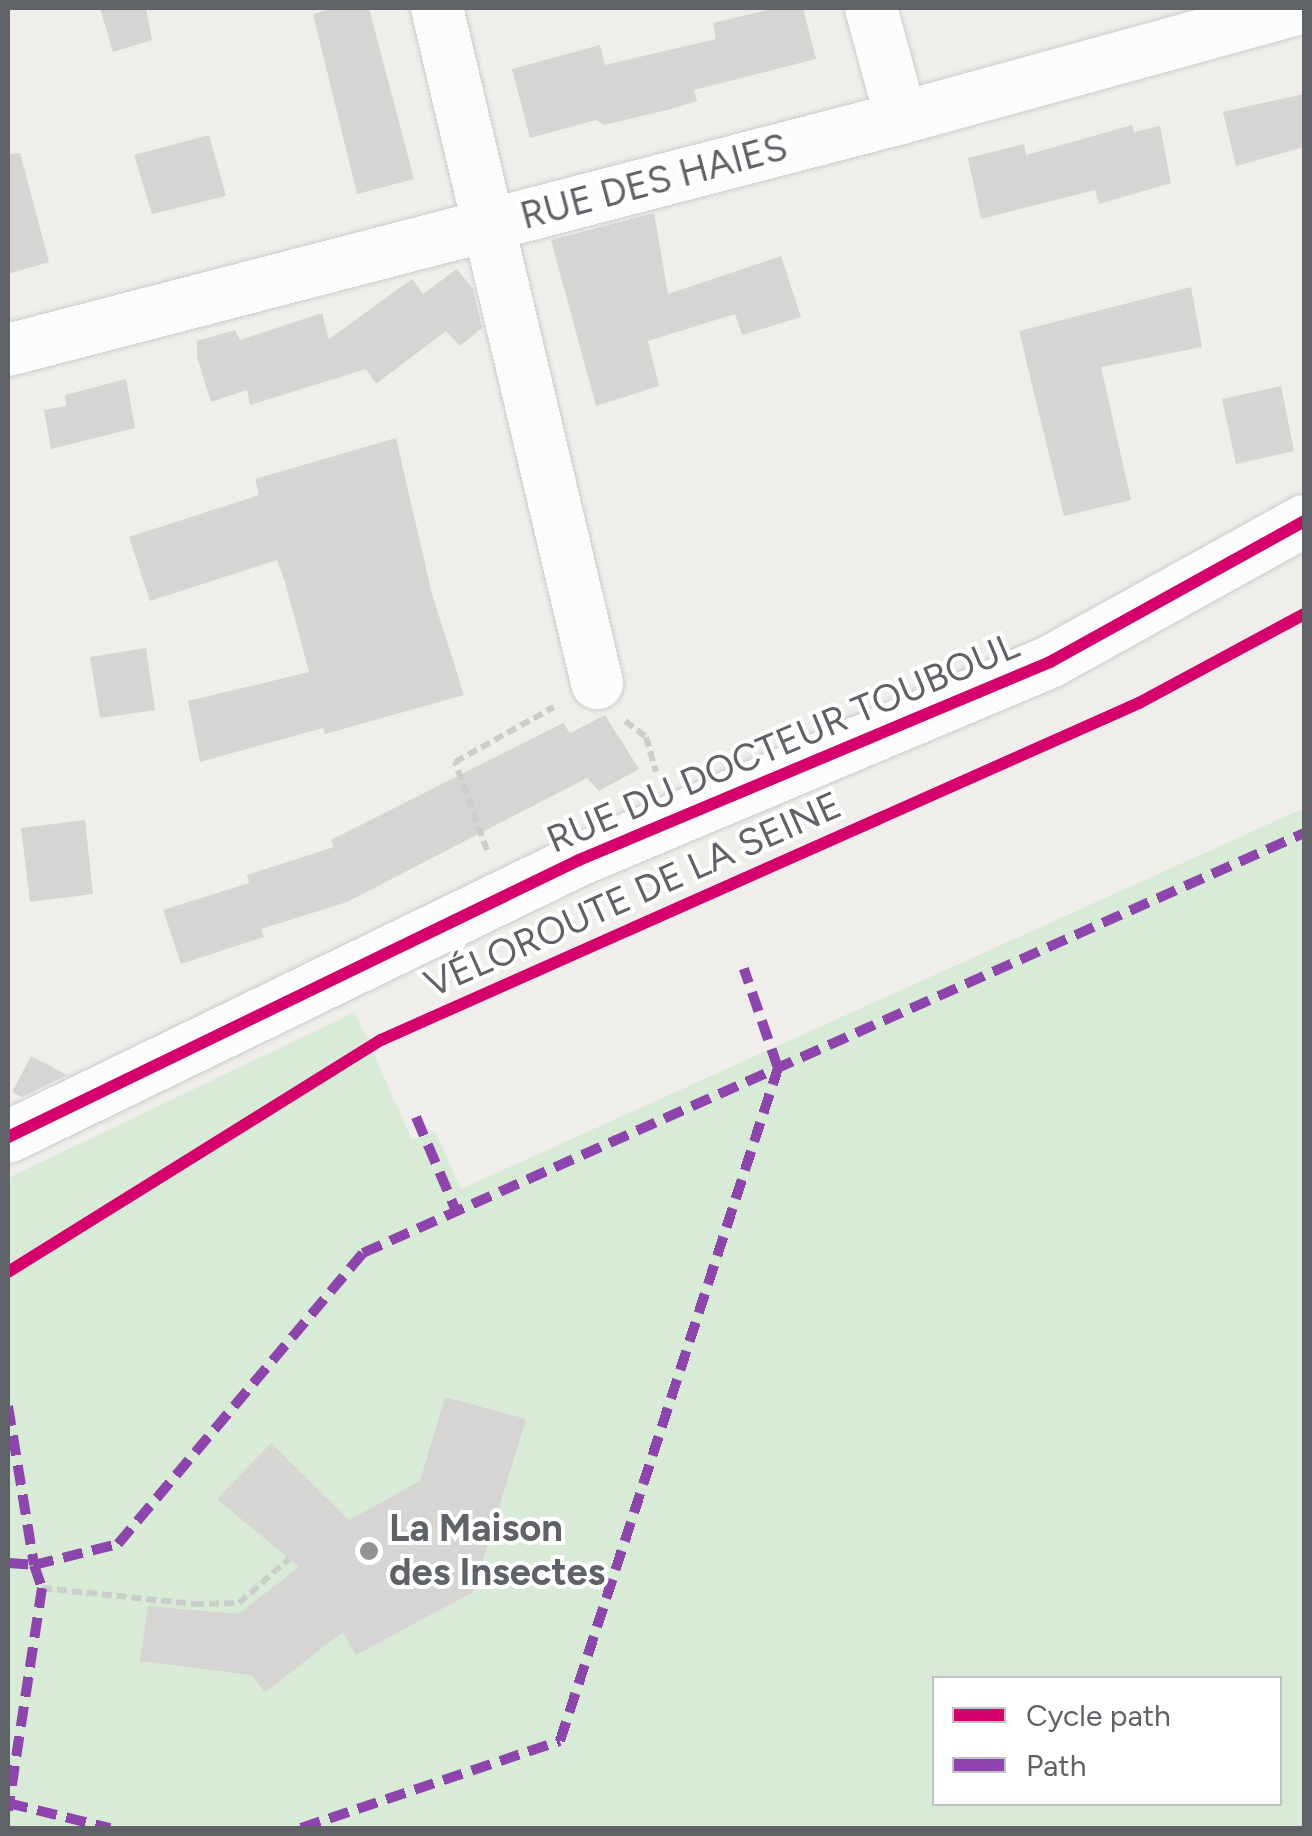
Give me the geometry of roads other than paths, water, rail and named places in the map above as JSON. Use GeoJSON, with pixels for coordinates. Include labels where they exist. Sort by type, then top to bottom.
{"type":"FeatureCollection","features":[{"type":"Feature","properties":{"kind":"street"},"geometry":{"type":"LineString","coordinates":[[437,8],[597,684]]}},
{"type":"Feature","properties":{"kind":"street"},"geometry":{"type":"LineString","coordinates":[[870,8],[901,118]]}},
{"type":"Feature","properties":{"kind":"street","name":"RUE DES HAIES"},"geometry":{"type":"LineString","coordinates":[[8,350],[901,118],[1300,8]]}},
{"type":"Feature","properties":{"kind":"street","name":"RUE DU DOCTEUR TOUBOUL"},"geometry":{"type":"LineString","coordinates":[[8,1137],[578,860],[1050,662],[1304,521]]}},
{"type":"Feature","properties":{"kind":"place","name":"La Maison des Insectes"},"geometry":{"type":"Point","coordinates":[369,1551]}}]}
